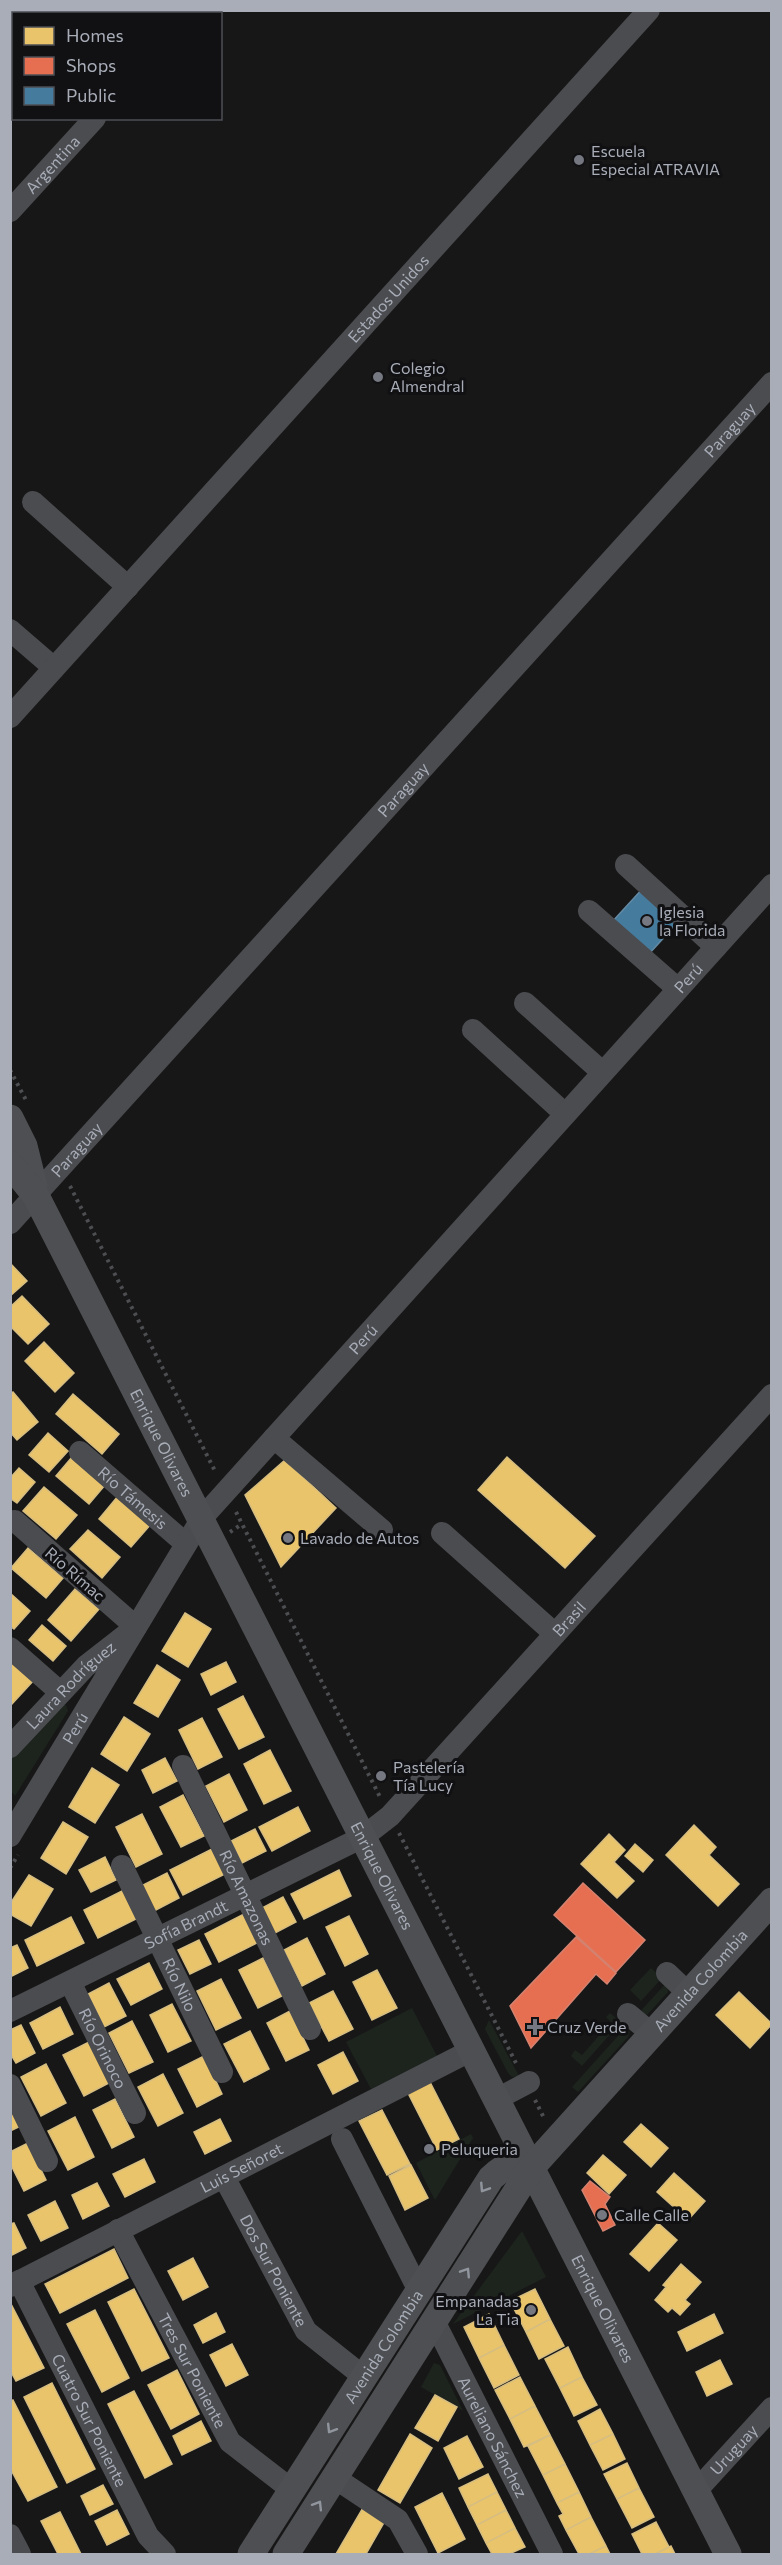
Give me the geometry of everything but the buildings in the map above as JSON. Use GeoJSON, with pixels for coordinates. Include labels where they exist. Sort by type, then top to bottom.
{"type":"FeatureCollection","features":[{"type":"Feature","properties":{"kind":"main road","name":"Enrique Olivares"},"geometry":{"type":"LineString","coordinates":[[21,1114],[36,1196]]}},
{"type":"Feature","properties":{"kind":"main road","name":"Enrique Olivares"},"geometry":{"type":"LineString","coordinates":[[10,1164],[36,1196],[728,2554]]}},
{"type":"Feature","properties":{"kind":"main road","name":"Avenida Colombia"},"geometry":{"type":"LineString","coordinates":[[286,2554],[532,2167],[771,1901]]}},
{"type":"Feature","properties":{"kind":"main road","name":"Avenida Colombia"},"geometry":{"type":"LineString","coordinates":[[251,2554],[491,2178],[511,2164],[520,2163],[532,2167]]}},
{"type":"Feature","properties":{"kind":"street","name":"Estados Unidos"},"geometry":{"type":"LineString","coordinates":[[10,717],[649,10]]}},
{"type":"Feature","properties":{"kind":"street","name":"Argentina"},"geometry":{"type":"LineString","coordinates":[[10,211],[93,120]]}},
{"type":"Feature","properties":{"kind":"street","name":"Paraguay"},"geometry":{"type":"LineString","coordinates":[[10,1222],[61,1169],[771,382]]}},
{"type":"Feature","properties":{"kind":"street"},"geometry":{"type":"LineString","coordinates":[[33,502],[128,587]]}},
{"type":"Feature","properties":{"kind":"street"},"geometry":{"type":"LineString","coordinates":[[10,630],[54,668]]}},
{"type":"Feature","properties":{"kind":"street"},"geometry":{"type":"LineString","coordinates":[[627,865],[716,947]]}},
{"type":"Feature","properties":{"kind":"street","name":"Perú"},"geometry":{"type":"LineString","coordinates":[[10,1836],[202,1518],[771,885]]}},
{"type":"Feature","properties":{"kind":"street"},"geometry":{"type":"LineString","coordinates":[[589,911],[678,988]]}},
{"type":"Feature","properties":{"kind":"street"},"geometry":{"type":"LineString","coordinates":[[525,1003],[602,1072]]}},
{"type":"Feature","properties":{"kind":"street"},"geometry":{"type":"LineString","coordinates":[[472,1030],[565,1114]]}},
{"type":"Feature","properties":{"kind":"street","name":"Brasil"},"geometry":{"type":"LineString","coordinates":[[363,1837],[390,1816],[771,1395]]}},
{"type":"Feature","properties":{"kind":"street"},"geometry":{"type":"LineString","coordinates":[[274,1438],[381,1530]]}},
{"type":"Feature","properties":{"kind":"street","name":"Río Támesis"},"geometry":{"type":"LineString","coordinates":[[80,1452],[186,1544]]}},
{"type":"Feature","properties":{"kind":"street","name":"Río Rímac"},"geometry":{"type":"LineString","coordinates":[[15,1521],[136,1627]]}},
{"type":"Feature","properties":{"kind":"street"},"geometry":{"type":"LineString","coordinates":[[442,1533],[555,1634]]}},
{"type":"Feature","properties":{"kind":"street","name":"Laura Rodríguez"},"geometry":{"type":"LineString","coordinates":[[10,1747],[86,1666],[136,1627]]}},
{"type":"Feature","properties":{"kind":"street"},"geometry":{"type":"LineString","coordinates":[[10,1648],[60,1692]]}},
{"type":"Feature","properties":{"kind":"street","name":"Río Amazonas"},"geometry":{"type":"LineString","coordinates":[[183,1766],[310,2029]]}},
{"type":"Feature","properties":{"kind":"street","name":"Sofía Brandt"},"geometry":{"type":"LineString","coordinates":[[10,2011],[363,1837]]}},
{"type":"Feature","properties":{"kind":"street","name":"Río Nilo"},"geometry":{"type":"LineString","coordinates":[[122,1866],[222,2072]]}},
{"type":"Feature","properties":{"kind":"street"},"geometry":{"type":"LineString","coordinates":[[667,1973],[688,1993]]}},
{"type":"Feature","properties":{"kind":"street","name":"Río Orinoco"},"geometry":{"type":"LineString","coordinates":[[70,1982],[135,2113]]}},
{"type":"Feature","properties":{"kind":"street"},"geometry":{"type":"LineString","coordinates":[[628,2014],[652,2034]]}},
{"type":"Feature","properties":{"kind":"street","name":"Luis Señoret"},"geometry":{"type":"LineString","coordinates":[[15,2283],[472,2050]]}},
{"type":"Feature","properties":{"kind":"street"},"geometry":{"type":"LineString","coordinates":[[497,2099],[528,2083]]}},
{"type":"Feature","properties":{"kind":"street"},"geometry":{"type":"LineString","coordinates":[[10,2085],[47,2161]]}},
{"type":"Feature","properties":{"kind":"street"},"geometry":{"type":"LineString","coordinates":[[342,2139],[419,2291]]}},
{"type":"Feature","properties":{"kind":"street","name":"Dos Sur Poniente"},"geometry":{"type":"LineString","coordinates":[[224,2177],[306,2331],[364,2377]]}},
{"type":"Feature","properties":{"kind":"street","name":"Tres Sur Poniente"},"geometry":{"type":"LineString","coordinates":[[118,2230],[230,2442],[292,2490]]}},
{"type":"Feature","properties":{"kind":"street","name":"Cuatro Sur Poniente"},"geometry":{"type":"LineString","coordinates":[[15,2283],[148,2536],[165,2554]]}},
{"type":"Feature","properties":{"kind":"street","name":"Aureliano Sánchez"},"geometry":{"type":"LineString","coordinates":[[434,2321],[552,2554]]}},
{"type":"Feature","properties":{"kind":"street","name":"Uruguay"},"geometry":{"type":"LineString","coordinates":[[696,2491],[771,2408]]}},
{"type":"Feature","properties":{"kind":"street"},"geometry":{"type":"LineString","coordinates":[[335,2478],[398,2520],[417,2554]]}},
{"type":"Feature","properties":{"kind":"street"},"geometry":{"type":"LineString","coordinates":[[10,2535],[20,2554]]}},
{"type":"Feature","properties":{"kind":"path"},"geometry":{"type":"LineString","coordinates":[[10,1070],[21,1114]]}},
{"type":"Feature","properties":{"kind":"path"},"geometry":{"type":"LineString","coordinates":[[61,1169],[528,2083],[548,2127]]}},
{"type":"Feature","properties":{"kind":"shaded area"},"geometry":{"type":"Polygon","coordinates":[[[63,1704],[66,1705],[68,1711],[15,1796],[11,1791],[11,1757],[63,1704]]]}},
{"type":"Feature","properties":{"kind":"shaded area"},"geometry":{"type":"Polygon","coordinates":[[[651,1968],[662,1978],[641,2001],[630,1990],[651,1968]]]}},
{"type":"Feature","properties":{"kind":"shaded area"},"geometry":{"type":"Polygon","coordinates":[[[667,1982],[668,1992],[647,2015],[639,2013],[667,1982]]]}},
{"type":"Feature","properties":{"kind":"shaded area"},"geometry":{"type":"Polygon","coordinates":[[[412,2008],[437,2056],[371,2089],[346,2042],[412,2008]]]}},
{"type":"Feature","properties":{"kind":"shaded area"},"geometry":{"type":"Polygon","coordinates":[[[610,2013],[621,2022],[582,2066],[571,2056],[575,2050],[582,2055],[611,2022],[606,2017],[610,2013]]]}},
{"type":"Feature","properties":{"kind":"shaded area"},"geometry":{"type":"Polygon","coordinates":[[[489,2020],[519,2076],[512,2077],[508,2073],[485,2029],[489,2020]]]}},
{"type":"Feature","properties":{"kind":"shaded area"},"geometry":{"type":"Polygon","coordinates":[[[626,2027],[630,2032],[628,2037],[578,2092],[572,2087],[626,2027]]]}},
{"type":"Feature","properties":{"kind":"shaded area"},"geometry":{"type":"Polygon","coordinates":[[[471,2134],[473,2138],[435,2200],[416,2163],[471,2134]]]}},
{"type":"Feature","properties":{"kind":"shaded area"},"geometry":{"type":"Polygon","coordinates":[[[522,2231],[546,2277],[453,2324],[522,2231]]]}},
{"type":"Feature","properties":{"kind":"shaded area"},"geometry":{"type":"Polygon","coordinates":[[[434,2363],[440,2365],[463,2411],[421,2387],[434,2363]]]}},
{"type":"Feature","properties":{"kind":"place","name":"Escuela Especial ATRAVIA"},"geometry":{"type":"Point","coordinates":[579,160]}},
{"type":"Feature","properties":{"kind":"place","name":"Colegio Almendral"},"geometry":{"type":"Point","coordinates":[378,377]}},
{"type":"Feature","properties":{"kind":"place","name":"Iglesia la Florida"},"geometry":{"type":"Point","coordinates":[647,921]}},
{"type":"Feature","properties":{"kind":"place","name":"Lavado de Autos"},"geometry":{"type":"Point","coordinates":[288,1538]}},
{"type":"Feature","properties":{"kind":"place","name":"Pastelería Tía Lucy"},"geometry":{"type":"Point","coordinates":[381,1776]}},
{"type":"Feature","properties":{"kind":"place","name":"Cruz Verde"},"geometry":{"type":"Point","coordinates":[535,2027]}},
{"type":"Feature","properties":{"kind":"place","name":"Peluqueria"},"geometry":{"type":"Point","coordinates":[429,2149]}},
{"type":"Feature","properties":{"kind":"place","name":"Calle Calle"},"geometry":{"type":"Point","coordinates":[602,2215]}},
{"type":"Feature","properties":{"kind":"place","name":"Empanadas La Tia"},"geometry":{"type":"Point","coordinates":[531,2310]}}]}
